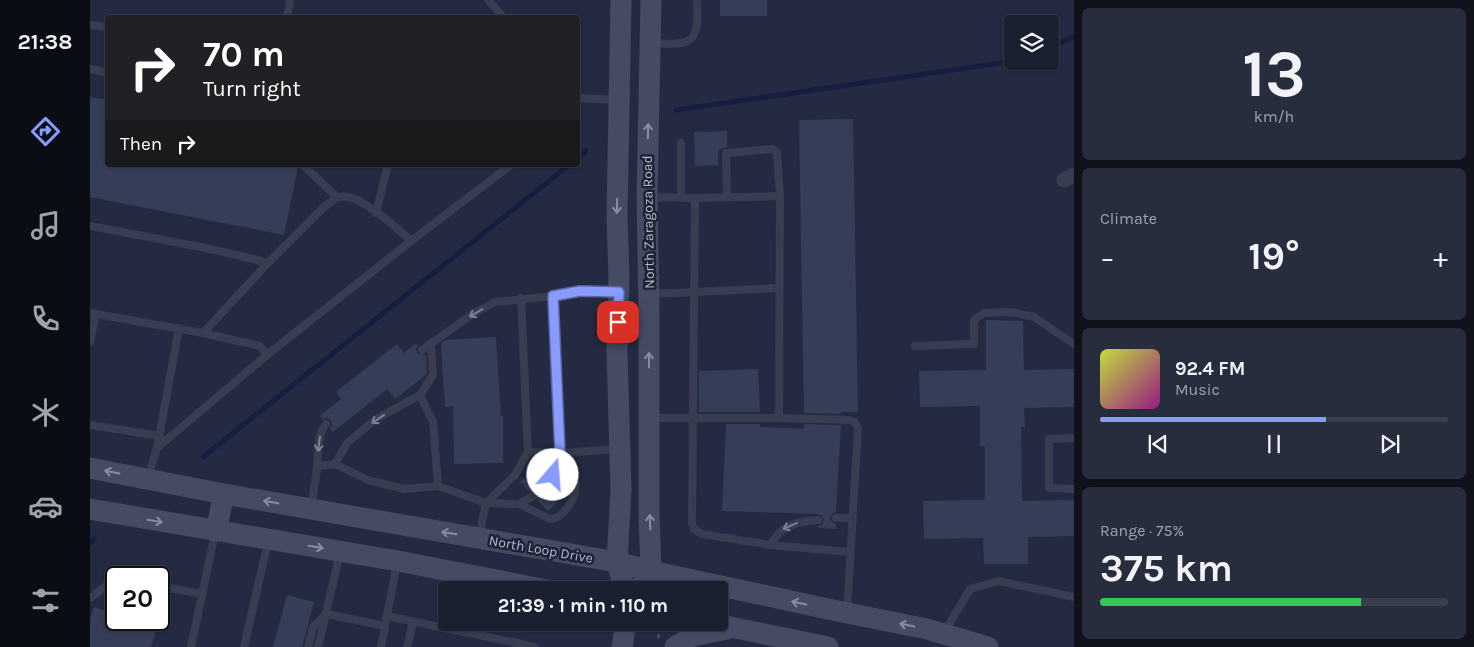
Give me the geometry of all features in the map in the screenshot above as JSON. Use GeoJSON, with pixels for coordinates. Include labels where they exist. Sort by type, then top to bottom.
{"type":"FeatureCollection","features":[{"type":"Feature","properties":{"kind":"main road","name":"North Zaragoza Road"},"geometry":{"type":"LineString","coordinates":[[622,0],[617,216],[619,292],[617,352],[620,449],[618,562],[623,581]]}},
{"type":"Feature","properties":{"kind":"main road"},"geometry":{"type":"LineString","coordinates":[[622,0],[631,15],[628,167],[633,184],[646,197]]}},
{"type":"Feature","properties":{"kind":"main road","name":"North Zaragoza Road"},"geometry":{"type":"LineString","coordinates":[[651,0],[646,197],[649,294],[651,571]]}},
{"type":"Feature","properties":{"kind":"main road","name":"North Loop Drive"},"geometry":{"type":"LineString","coordinates":[[90,468],[224,494],[618,562],[847,614],[909,625],[988,647]]}},
{"type":"Feature","properties":{"kind":"main road"},"geometry":{"type":"LineString","coordinates":[[216,531],[224,494]]}},
{"type":"Feature","properties":{"kind":"main road"},"geometry":{"type":"LineString","coordinates":[[90,510],[398,561],[501,581]]}},
{"type":"Feature","properties":{"kind":"main road"},"geometry":{"type":"LineString","coordinates":[[645,581],[651,571]]}},
{"type":"Feature","properties":{"kind":"main road"},"geometry":{"type":"LineString","coordinates":[[728,627],[825,647]]}},
{"type":"Feature","properties":{"kind":"main road"},"geometry":{"type":"LineString","coordinates":[[675,647],[693,636],[732,628]]}},
{"type":"Feature","properties":{"kind":"main road"},"geometry":{"type":"LineString","coordinates":[[622,647],[625,631]]}},
{"type":"Feature","properties":{"kind":"lane"},"geometry":{"type":"LineString","coordinates":[[288,15],[290,0]]}},
{"type":"Feature","properties":{"kind":"lane"},"geometry":{"type":"LineString","coordinates":[[488,0],[501,15]]}},
{"type":"Feature","properties":{"kind":"lane"},"geometry":{"type":"LineString","coordinates":[[650,43],[684,43],[692,38],[698,25],[697,0]]}},
{"type":"Feature","properties":{"kind":"lane"},"geometry":{"type":"LineString","coordinates":[[90,25],[105,26]]}},
{"type":"Feature","properties":{"kind":"lane"},"geometry":{"type":"LineString","coordinates":[[90,69],[105,72]]}},
{"type":"Feature","properties":{"kind":"lane"},"geometry":{"type":"LineString","coordinates":[[580,98],[619,100]]}},
{"type":"Feature","properties":{"kind":"lane"},"geometry":{"type":"LineString","coordinates":[[681,143],[681,198]]}},
{"type":"Feature","properties":{"kind":"lane"},"geometry":{"type":"LineString","coordinates":[[727,197],[726,153],[772,149],[777,152],[780,196],[779,418]]}},
{"type":"Feature","properties":{"kind":"lane"},"geometry":{"type":"LineString","coordinates":[[305,167],[337,196],[350,197],[396,227],[411,241]]}},
{"type":"Feature","properties":{"kind":"lane"},"geometry":{"type":"LineString","coordinates":[[376,213],[388,167]]}},
{"type":"Feature","properties":{"kind":"lane"},"geometry":{"type":"LineString","coordinates":[[157,448],[267,355],[508,167]]}},
{"type":"Feature","properties":{"kind":"lane"},"geometry":{"type":"LineString","coordinates":[[203,332],[267,264],[337,196]]}},
{"type":"Feature","properties":{"kind":"lane"},"geometry":{"type":"LineString","coordinates":[[646,197],[780,196]]}},
{"type":"Feature","properties":{"kind":"lane"},"geometry":{"type":"LineString","coordinates":[[695,198],[692,524],[694,529],[702,534],[770,545],[850,552]]}},
{"type":"Feature","properties":{"kind":"lane"},"geometry":{"type":"LineString","coordinates":[[90,226],[206,248],[258,260],[267,264]]}},
{"type":"Feature","properties":{"kind":"lane"},"geometry":{"type":"LineString","coordinates":[[649,294],[779,288]]}},
{"type":"Feature","properties":{"kind":"lane"},"geometry":{"type":"LineString","coordinates":[[422,350],[471,315],[495,302],[580,291],[619,292]]}},
{"type":"Feature","properties":{"kind":"lane"},"geometry":{"type":"LineString","coordinates":[[553,296],[560,453],[560,464],[553,475]]}},
{"type":"Feature","properties":{"kind":"lane"},"geometry":{"type":"LineString","coordinates":[[478,538],[486,503],[515,475],[528,452],[521,298]]}},
{"type":"Feature","properties":{"kind":"lane"},"geometry":{"type":"LineString","coordinates":[[915,346],[974,344],[974,320],[984,313],[1010,312],[1034,316],[1074,344]]}},
{"type":"Feature","properties":{"kind":"lane"},"geometry":{"type":"LineString","coordinates":[[90,342],[93,313],[203,332],[260,346],[267,355]]}},
{"type":"Feature","properties":{"kind":"lane"},"geometry":{"type":"LineString","coordinates":[[147,479],[160,436],[179,328]]}},
{"type":"Feature","properties":{"kind":"lane"},"geometry":{"type":"LineString","coordinates":[[335,464],[348,443],[376,419],[420,395],[433,375],[431,343]]}},
{"type":"Feature","properties":{"kind":"lane"},"geometry":{"type":"LineString","coordinates":[[420,395],[433,422],[438,486]]}},
{"type":"Feature","properties":{"kind":"lane"},"geometry":{"type":"LineString","coordinates":[[649,418],[779,418],[849,420],[855,422],[858,428],[847,614]]}},
{"type":"Feature","properties":{"kind":"lane"},"geometry":{"type":"LineString","coordinates":[[311,509],[319,438],[326,424]]}},
{"type":"Feature","properties":{"kind":"lane"},"geometry":{"type":"LineString","coordinates":[[90,426],[160,436]]}},
{"type":"Feature","properties":{"kind":"lane"},"geometry":{"type":"LineString","coordinates":[[1074,438],[1049,439],[1049,488],[1074,489]]}},
{"type":"Feature","properties":{"kind":"lane"},"geometry":{"type":"LineString","coordinates":[[528,452],[560,453],[620,449]]}},
{"type":"Feature","properties":{"kind":"lane"},"geometry":{"type":"LineString","coordinates":[[317,466],[335,464],[368,480],[404,489],[438,486],[486,503],[519,504],[550,519],[560,515],[574,498],[576,484],[560,464]]}},
{"type":"Feature","properties":{"kind":"lane"},"geometry":{"type":"LineString","coordinates":[[519,504],[533,496]]}},
{"type":"Feature","properties":{"kind":"lane"},"geometry":{"type":"LineString","coordinates":[[836,518],[852,518]]}},
{"type":"Feature","properties":{"kind":"lane"},"geometry":{"type":"LineString","coordinates":[[770,545],[776,535],[787,525],[818,520]]}},
{"type":"Feature","properties":{"kind":"lane"},"geometry":{"type":"LineString","coordinates":[[190,647],[216,531]]}},
{"type":"Feature","properties":{"kind":"lane"},"geometry":{"type":"LineString","coordinates":[[244,647],[268,540]]}},
{"type":"Feature","properties":{"kind":"lane"},"geometry":{"type":"LineString","coordinates":[[318,647],[340,551]]}},
{"type":"Feature","properties":{"kind":"lane"},"geometry":{"type":"LineString","coordinates":[[381,647],[398,561]]}},
{"type":"Feature","properties":{"kind":"lane"},"geometry":{"type":"LineString","coordinates":[[943,634],[970,589],[999,581],[1074,597]]}},
{"type":"Feature","properties":{"kind":"lane"},"geometry":{"type":"LineString","coordinates":[[90,598],[105,587]]}},
{"type":"Feature","properties":{"kind":"lane"},"geometry":{"type":"LineString","coordinates":[[170,588],[202,594]]}},
{"type":"Feature","properties":{"kind":"lane"},"geometry":{"type":"LineString","coordinates":[[326,614],[385,626]]}},
{"type":"Feature","properties":{"kind":"lane"},"geometry":{"type":"LineString","coordinates":[[308,647],[313,627],[326,614]]}},
{"type":"Feature","properties":{"kind":"lane"},"geometry":{"type":"LineString","coordinates":[[387,616],[517,645],[534,647]]}},
{"type":"Feature","properties":{"kind":"lane"},"geometry":{"type":"LineString","coordinates":[[407,647],[413,622]]}},
{"type":"Feature","properties":{"kind":"building"},"geometry":{"type":"Polygon","coordinates":[[[720,0],[767,0],[767,16],[720,16],[720,0]]]}},
{"type":"Feature","properties":{"kind":"building"},"geometry":{"type":"Polygon","coordinates":[[[90,97],[105,100],[105,167],[298,167],[284,235],[90,197],[90,97]]]}},
{"type":"Feature","properties":{"kind":"building"},"geometry":{"type":"Polygon","coordinates":[[[853,119],[858,412],[841,412],[841,414],[804,413],[799,120],[853,119]]]}},
{"type":"Feature","properties":{"kind":"building"},"geometry":{"type":"Polygon","coordinates":[[[727,131],[727,147],[718,150],[718,165],[695,166],[694,132],[727,131]]]}},
{"type":"Feature","properties":{"kind":"building"},"geometry":{"type":"Polygon","coordinates":[[[986,320],[1023,321],[1024,370],[1074,369],[1074,407],[1024,408],[1025,427],[1021,427],[1022,501],[1074,500],[1074,536],[1028,537],[1028,564],[984,564],[983,538],[924,539],[923,501],[985,500],[985,446],[980,446],[980,406],[920,407],[919,371],[986,370],[986,320]]]}},
{"type":"Feature","properties":{"kind":"building"},"geometry":{"type":"Polygon","coordinates":[[[496,337],[501,416],[503,416],[503,463],[454,464],[453,406],[445,407],[441,344],[446,340],[496,337]]]}},
{"type":"Feature","properties":{"kind":"building"},"geometry":{"type":"Polygon","coordinates":[[[416,343],[418,354],[426,355],[427,374],[395,399],[387,389],[333,432],[330,429],[331,421],[327,418],[323,420],[320,416],[341,399],[336,392],[397,344],[404,353],[416,343]]]}},
{"type":"Feature","properties":{"kind":"building"},"geometry":{"type":"Polygon","coordinates":[[[758,369],[760,412],[699,412],[699,371],[758,369]]]}},
{"type":"Feature","properties":{"kind":"building"},"geometry":{"type":"Polygon","coordinates":[[[726,424],[760,424],[760,427],[804,429],[804,424],[841,425],[836,512],[830,518],[836,524],[836,529],[818,528],[824,520],[818,514],[722,511],[726,424]]]}},
{"type":"Feature","properties":{"kind":"building"},"geometry":{"type":"Polygon","coordinates":[[[540,462],[549,471],[547,475],[550,479],[553,481],[557,479],[568,491],[548,511],[537,500],[538,493],[534,490],[529,492],[520,482],[540,462]]]}},
{"type":"Feature","properties":{"kind":"building"},"geometry":{"type":"Polygon","coordinates":[[[287,595],[314,602],[302,647],[273,647],[287,595]]]}},
{"type":"Feature","properties":{"kind":"building"},"geometry":{"type":"Polygon","coordinates":[[[94,607],[105,610],[105,631],[156,631],[151,647],[90,647],[90,620],[94,607]]]}},
{"type":"Feature","properties":{"kind":"waterway"},"geometry":{"type":"LineString","coordinates":[[1059,43],[1074,37]]}},
{"type":"Feature","properties":{"kind":"waterway"},"geometry":{"type":"LineString","coordinates":[[676,110],[1004,63]]}},
{"type":"Feature","properties":{"kind":"waterway"},"geometry":{"type":"LineString","coordinates":[[580,156],[586,151]]}},
{"type":"Feature","properties":{"kind":"waterway"},"geometry":{"type":"LineString","coordinates":[[203,457],[566,167]]}},
{"type":"Feature","properties":{"kind":"waterway"},"geometry":{"type":"LineString","coordinates":[[90,543],[94,539]]}},
{"type":"Feature","properties":{"kind":"route"},"geometry":{"type":"LineString","coordinates":[[553,475],[560,464],[553,296],[580,291],[619,292],[618,322]]}}]}
